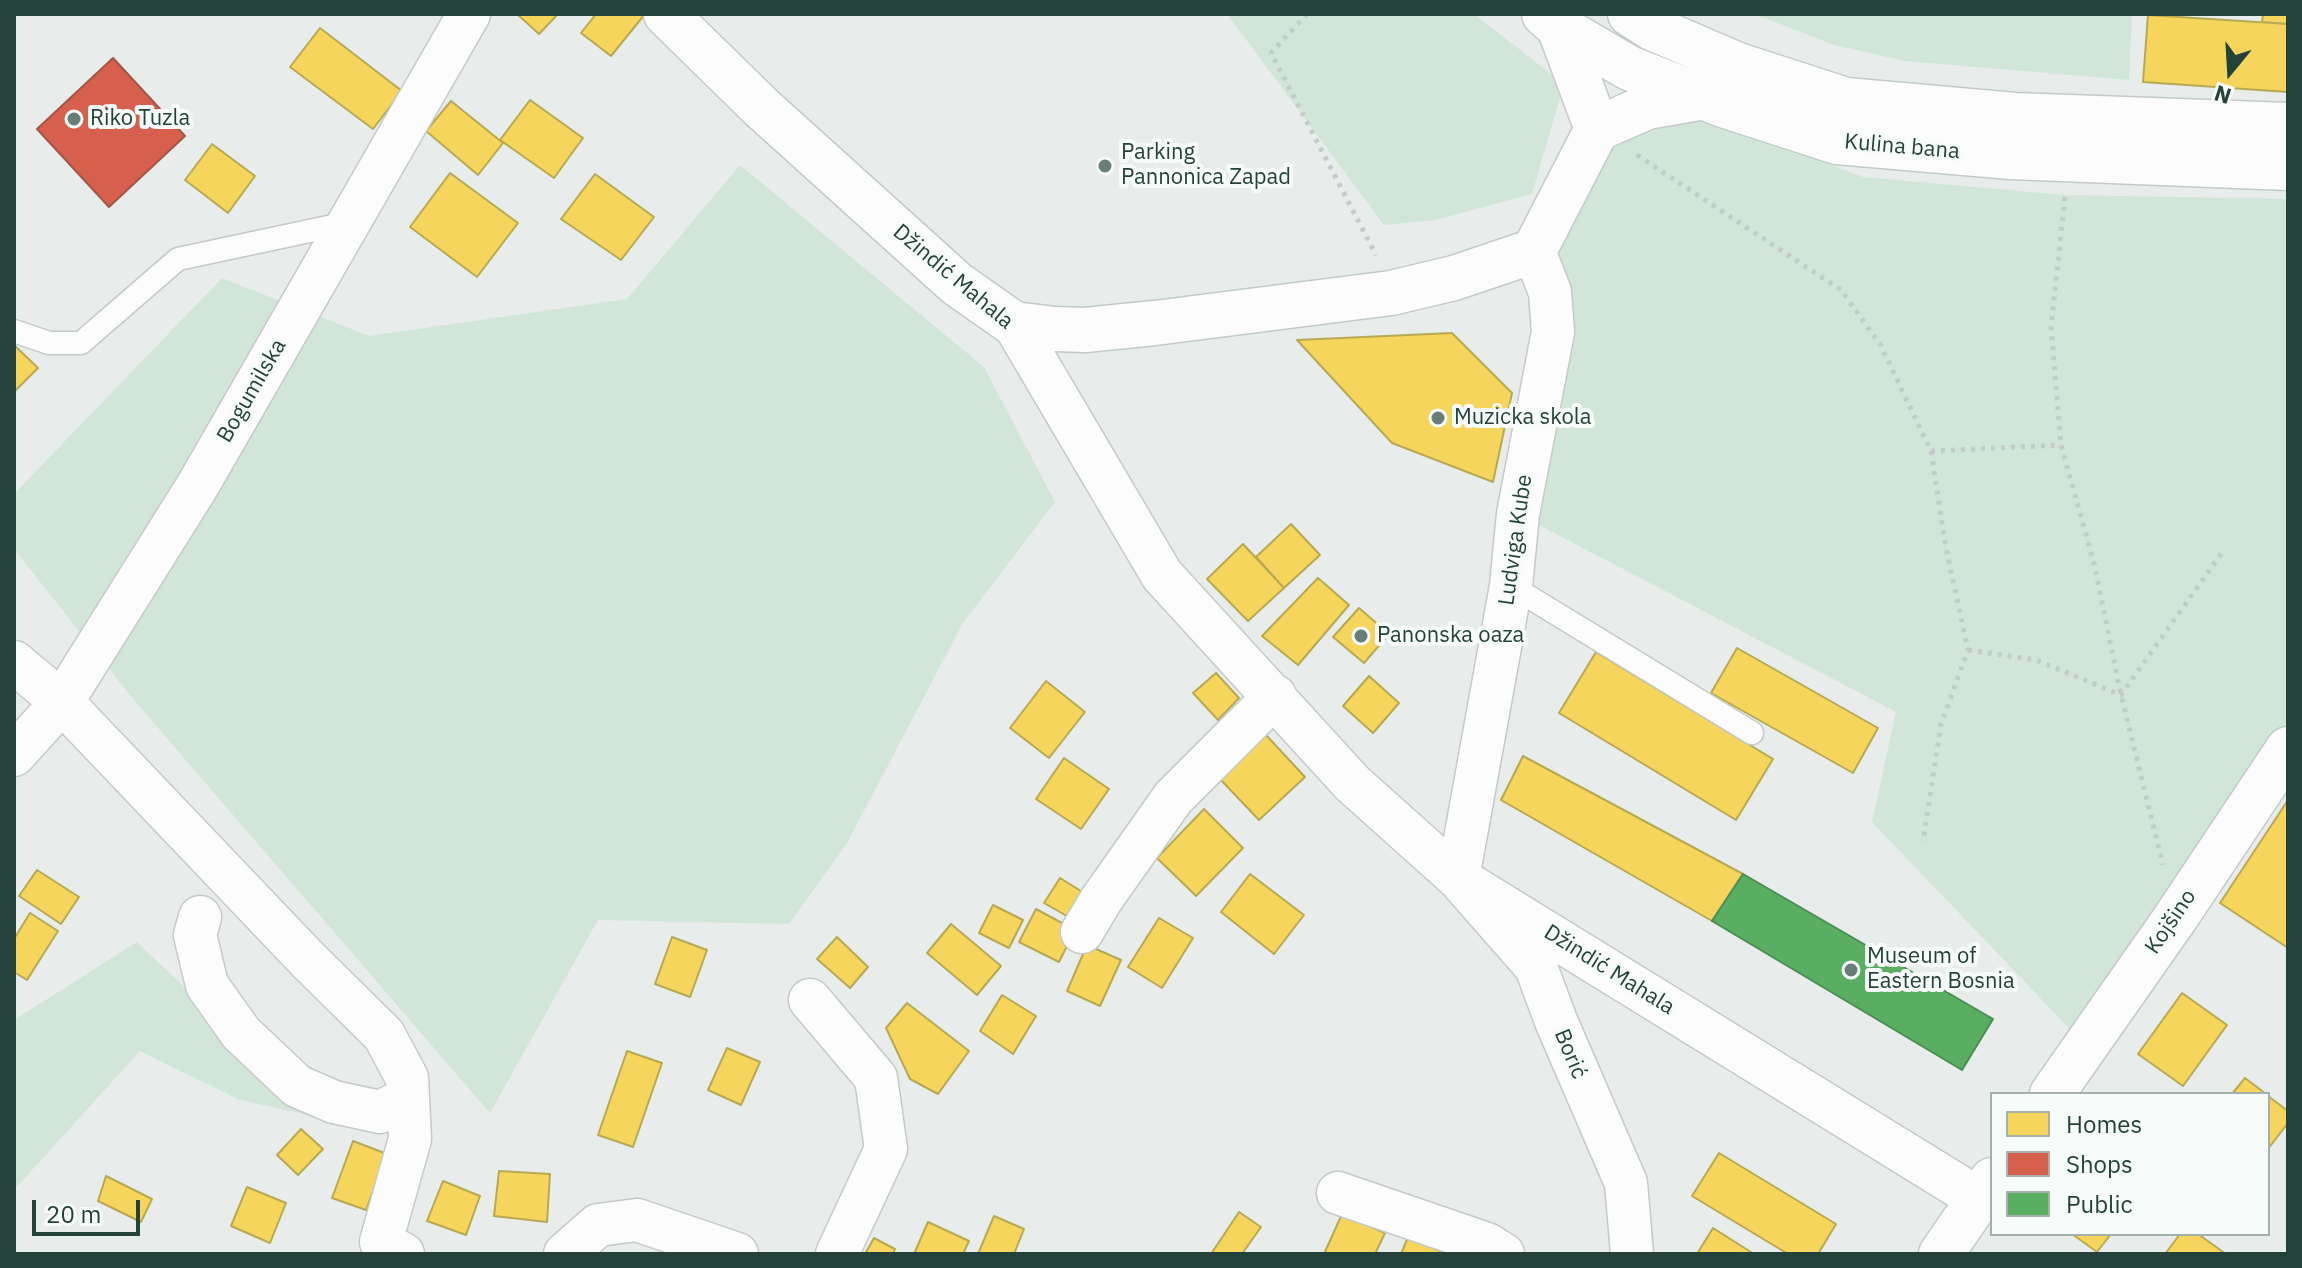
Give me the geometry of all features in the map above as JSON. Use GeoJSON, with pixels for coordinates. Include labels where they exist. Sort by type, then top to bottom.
{"type":"FeatureCollection","features":[{"type":"Feature","properties":{"kind":"street","name":"Bogumilska"},"geometry":{"type":"LineString","coordinates":[[14,755],[62,702],[198,485],[469,14]]}},
{"type":"Feature","properties":{"kind":"street","name":"Džindić Mahala"},"geometry":{"type":"LineString","coordinates":[[666,14],[762,108],[957,284],[1014,324],[1162,575],[1352,783],[1458,878],[1985,1190]]}},
{"type":"Feature","properties":{"kind":"street","name":"Kulina bana"},"geometry":{"type":"LineString","coordinates":[[1630,14],[1652,28],[1664,26],[1738,65],[1846,100],[2015,115],[2288,125]]}},
{"type":"Feature","properties":{"kind":"street"},"geometry":{"type":"LineString","coordinates":[[1551,20],[1597,129]]}},
{"type":"Feature","properties":{"kind":"street","name":"Kulina bana"},"geometry":{"type":"LineString","coordinates":[[1551,20],[1629,68],[1837,142],[2011,157],[2288,168]]}},
{"type":"Feature","properties":{"kind":"street"},"geometry":{"type":"LineString","coordinates":[[1014,324],[1085,330],[1391,293],[1454,278],[1534,251],[1597,129],[1647,107],[1704,97]]}},
{"type":"Feature","properties":{"kind":"street","name":"Ludviga Kube"},"geometry":{"type":"LineString","coordinates":[[1458,878],[1511,586],[1518,514],[1553,332],[1550,292],[1534,251]]}},
{"type":"Feature","properties":{"kind":"street"},"geometry":{"type":"LineString","coordinates":[[14,662],[62,702],[308,960],[384,1035],[407,1078],[410,1139],[381,1242],[403,1254]]}},
{"type":"Feature","properties":{"kind":"street"},"geometry":{"type":"LineString","coordinates":[[1082,932],[1173,798],[1275,696]]}},
{"type":"Feature","properties":{"kind":"street","name":"Kojšino"},"geometry":{"type":"LineString","coordinates":[[2053,1092],[2288,749]]}},
{"type":"Feature","properties":{"kind":"street","name":"Borić"},"geometry":{"type":"LineString","coordinates":[[1458,878],[1536,967],[1626,1183],[1632,1254]]}},
{"type":"Feature","properties":{"kind":"street"},"geometry":{"type":"LineString","coordinates":[[200,917],[195,935],[207,985],[241,1033],[297,1086],[334,1102],[380,1112],[408,1098]]}},
{"type":"Feature","properties":{"kind":"street"},"geometry":{"type":"LineString","coordinates":[[810,1000],[876,1078],[886,1149],[837,1254]]}},
{"type":"Feature","properties":{"kind":"street"},"geometry":{"type":"LineString","coordinates":[[1941,1254],[1985,1190]]}},
{"type":"Feature","properties":{"kind":"street"},"geometry":{"type":"LineString","coordinates":[[1338,1193],[1487,1244],[1503,1254]]}},
{"type":"Feature","properties":{"kind":"street"},"geometry":{"type":"LineString","coordinates":[[565,1254],[598,1225],[637,1220],[737,1254]]}},
{"type":"Feature","properties":{"kind":"lane"},"geometry":{"type":"LineString","coordinates":[[14,331],[49,343],[81,343],[178,259],[347,223]]}},
{"type":"Feature","properties":{"kind":"lane"},"geometry":{"type":"LineString","coordinates":[[1511,586],[1752,733]]}},
{"type":"Feature","properties":{"kind":"path"},"geometry":{"type":"LineString","coordinates":[[1307,14],[1271,53],[1373,248],[1391,293]]}},
{"type":"Feature","properties":{"kind":"path"},"geometry":{"type":"LineString","coordinates":[[1597,129],[1841,290],[1880,344],[1931,451],[1945,543],[1968,650],[1941,724],[1923,842]]}},
{"type":"Feature","properties":{"kind":"path"},"geometry":{"type":"LineString","coordinates":[[2065,195],[2051,327],[2061,445],[2094,563],[2121,695],[2176,917]]}},
{"type":"Feature","properties":{"kind":"path"},"geometry":{"type":"LineString","coordinates":[[1931,451],[2061,445]]}},
{"type":"Feature","properties":{"kind":"path"},"geometry":{"type":"LineString","coordinates":[[2121,695],[2223,551]]}},
{"type":"Feature","properties":{"kind":"path"},"geometry":{"type":"LineString","coordinates":[[1968,650],[2036,660],[2121,695]]}},
{"type":"Feature","properties":{"kind":"green space"},"geometry":{"type":"Polygon","coordinates":[[[1227,14],[1474,14],[1564,84],[1532,194],[1435,220],[1384,225],[1227,14]]]}},
{"type":"Feature","properties":{"kind":"green space"},"geometry":{"type":"Polygon","coordinates":[[[1754,14],[2132,14],[2129,80],[1905,61],[1834,45],[1754,14]]]}},
{"type":"Feature","properties":{"kind":"green space"},"geometry":{"type":"Polygon","coordinates":[[[1665,103],[1863,177],[2065,195],[2288,199],[2288,749],[2086,1046],[1872,822],[1896,712],[1518,514],[1553,333],[1534,251],[1597,129],[1665,103]]]}},
{"type":"Feature","properties":{"kind":"green space"},"geometry":{"type":"Polygon","coordinates":[[[740,165],[984,367],[1055,502],[963,623],[846,845],[789,924],[598,920],[490,1113],[133,699],[14,549],[14,494],[222,278],[369,336],[627,299],[740,165]]]}},
{"type":"Feature","properties":{"kind":"green space"},"geometry":{"type":"Polygon","coordinates":[[[137,942],[322,1118],[240,1100],[140,1051],[14,1190],[14,1020],[137,942]]]}},
{"type":"Feature","properties":{"kind":"building: Homes"},"geometry":{"type":"Polygon","coordinates":[[[517,14],[558,14],[539,34],[517,14]]]}},
{"type":"Feature","properties":{"kind":"building: Homes"},"geometry":{"type":"Polygon","coordinates":[[[596,14],[645,14],[611,56],[581,33],[596,14]]]}},
{"type":"Feature","properties":{"kind":"building: Homes"},"geometry":{"type":"Polygon","coordinates":[[[2263,14],[2288,14],[2288,24],[2262,22],[2263,14]]]}},
{"type":"Feature","properties":{"kind":"building: Homes"},"geometry":{"type":"Polygon","coordinates":[[[2148,15],[2288,24],[2288,92],[2143,82],[2148,15]]]}},
{"type":"Feature","properties":{"kind":"building: Homes"},"geometry":{"type":"Polygon","coordinates":[[[320,28],[402,91],[373,129],[290,67],[320,28]]]}},
{"type":"Feature","properties":{"kind":"building: Homes"},"geometry":{"type":"Polygon","coordinates":[[[530,100],[583,138],[554,178],[500,140],[530,100]]]}},
{"type":"Feature","properties":{"kind":"building: Homes"},"geometry":{"type":"Polygon","coordinates":[[[451,101],[503,143],[478,175],[426,131],[451,101]]]}},
{"type":"Feature","properties":{"kind":"building: Homes"},"geometry":{"type":"Polygon","coordinates":[[[212,144],[255,176],[228,213],[185,180],[212,144]]]}},
{"type":"Feature","properties":{"kind":"building: Homes"},"geometry":{"type":"Polygon","coordinates":[[[450,173],[518,223],[477,277],[410,227],[450,173]]]}},
{"type":"Feature","properties":{"kind":"building: Homes"},"geometry":{"type":"Polygon","coordinates":[[[595,174],[654,217],[621,260],[561,219],[595,174]]]}},
{"type":"Feature","properties":{"kind":"building: Homes","name":"Muzicka skola"},"geometry":{"type":"Polygon","coordinates":[[[1452,333],[1512,393],[1493,482],[1392,443],[1297,340],[1452,333]]]}},
{"type":"Feature","properties":{"kind":"building: Homes"},"geometry":{"type":"Polygon","coordinates":[[[14,345],[38,368],[14,392],[14,345]]]}},
{"type":"Feature","properties":{"kind":"building: Homes"},"geometry":{"type":"Polygon","coordinates":[[[1291,524],[1320,555],[1284,588],[1256,557],[1291,524]]]}},
{"type":"Feature","properties":{"kind":"building: Homes"},"geometry":{"type":"Polygon","coordinates":[[[1243,544],[1284,588],[1248,621],[1207,579],[1243,544]]]}},
{"type":"Feature","properties":{"kind":"building: Homes"},"geometry":{"type":"Polygon","coordinates":[[[1318,578],[1349,605],[1298,665],[1262,636],[1318,578]]]}},
{"type":"Feature","properties":{"kind":"building: Homes","name":"Panonska oaza"},"geometry":{"type":"Polygon","coordinates":[[[1359,608],[1389,634],[1364,663],[1333,637],[1359,608]]]}},
{"type":"Feature","properties":{"kind":"building: Homes"},"geometry":{"type":"Polygon","coordinates":[[[1737,648],[1878,728],[1853,773],[1711,693],[1737,648]]]}},
{"type":"Feature","properties":{"kind":"building: Homes"},"geometry":{"type":"Polygon","coordinates":[[[1596,652],[1773,759],[1736,820],[1559,713],[1596,652]]]}},
{"type":"Feature","properties":{"kind":"building: Homes"},"geometry":{"type":"Polygon","coordinates":[[[1216,673],[1239,698],[1218,720],[1193,693],[1216,673]]]}},
{"type":"Feature","properties":{"kind":"building: Homes"},"geometry":{"type":"Polygon","coordinates":[[[1369,676],[1399,703],[1373,733],[1343,706],[1369,676]]]}},
{"type":"Feature","properties":{"kind":"building: Homes"},"geometry":{"type":"Polygon","coordinates":[[[1046,681],[1085,712],[1049,758],[1010,728],[1046,681]]]}},
{"type":"Feature","properties":{"kind":"building: Homes"},"geometry":{"type":"Polygon","coordinates":[[[1266,735],[1305,777],[1259,820],[1220,779],[1266,735]]]}},
{"type":"Feature","properties":{"kind":"building: Homes"},"geometry":{"type":"Polygon","coordinates":[[[1523,756],[1743,874],[1712,921],[1501,800],[1523,756]]]}},
{"type":"Feature","properties":{"kind":"building: Homes"},"geometry":{"type":"Polygon","coordinates":[[[1064,758],[1109,789],[1081,829],[1036,799],[1064,758]]]}},
{"type":"Feature","properties":{"kind":"building: Homes"},"geometry":{"type":"Polygon","coordinates":[[[2288,800],[2288,948],[2220,903],[2288,800]]]}},
{"type":"Feature","properties":{"kind":"building: Homes"},"geometry":{"type":"Polygon","coordinates":[[[1204,809],[1243,848],[1196,896],[1157,858],[1204,809]]]}},
{"type":"Feature","properties":{"kind":"building: Homes"},"geometry":{"type":"Polygon","coordinates":[[[37,870],[79,897],[61,924],[19,896],[37,870]]]}},
{"type":"Feature","properties":{"kind":"building: Homes"},"geometry":{"type":"Polygon","coordinates":[[[1250,874],[1304,915],[1274,954],[1221,912],[1250,874]]]}},
{"type":"Feature","properties":{"kind":"building: Homes"},"geometry":{"type":"Polygon","coordinates":[[[1060,878],[1089,896],[1074,920],[1044,903],[1060,878]]]}},
{"type":"Feature","properties":{"kind":"building: Homes"},"geometry":{"type":"Polygon","coordinates":[[[993,905],[1023,920],[1009,948],[979,933],[993,905]]]}},
{"type":"Feature","properties":{"kind":"building: Homes"},"geometry":{"type":"Polygon","coordinates":[[[1036,909],[1075,930],[1059,962],[1019,942],[1036,909]]]}},
{"type":"Feature","properties":{"kind":"building: Homes"},"geometry":{"type":"Polygon","coordinates":[[[30,913],[58,931],[27,980],[14,972],[14,939],[30,913]]]}},
{"type":"Feature","properties":{"kind":"building: Homes"},"geometry":{"type":"Polygon","coordinates":[[[1159,918],[1193,938],[1162,988],[1128,967],[1159,918]]]}},
{"type":"Feature","properties":{"kind":"building: Homes"},"geometry":{"type":"Polygon","coordinates":[[[951,924],[1001,966],[977,995],[927,953],[951,924]]]}},
{"type":"Feature","properties":{"kind":"building: Homes"},"geometry":{"type":"Polygon","coordinates":[[[672,937],[707,950],[690,997],[655,984],[672,937]]]}},
{"type":"Feature","properties":{"kind":"building: Homes"},"geometry":{"type":"Polygon","coordinates":[[[837,937],[868,967],[850,988],[817,959],[837,937]]]}},
{"type":"Feature","properties":{"kind":"building: Homes"},"geometry":{"type":"Polygon","coordinates":[[[1087,945],[1121,960],[1100,1006],[1067,991],[1087,945]]]}},
{"type":"Feature","properties":{"kind":"building: Homes"},"geometry":{"type":"Polygon","coordinates":[[[2182,993],[2227,1025],[2183,1086],[2138,1054],[2182,993]]]}},
{"type":"Feature","properties":{"kind":"building: Homes"},"geometry":{"type":"Polygon","coordinates":[[[1002,995],[1036,1016],[1013,1054],[980,1031],[1002,995]]]}},
{"type":"Feature","properties":{"kind":"building: Homes"},"geometry":{"type":"Polygon","coordinates":[[[907,1003],[969,1051],[938,1094],[910,1079],[886,1028],[907,1003]]]}},
{"type":"Feature","properties":{"kind":"building: Homes"},"geometry":{"type":"Polygon","coordinates":[[[727,1048],[760,1062],[741,1105],[708,1090],[727,1048]]]}},
{"type":"Feature","properties":{"kind":"building: Homes"},"geometry":{"type":"Polygon","coordinates":[[[627,1051],[662,1063],[633,1147],[598,1135],[627,1051]]]}},
{"type":"Feature","properties":{"kind":"building: Homes"},"geometry":{"type":"Polygon","coordinates":[[[2245,1078],[2263,1092],[2234,1092],[2245,1078]]]}},
{"type":"Feature","properties":{"kind":"building: Homes"},"geometry":{"type":"Polygon","coordinates":[[[2270,1098],[2288,1111],[2288,1123],[2270,1146],[2270,1098]]]}},
{"type":"Feature","properties":{"kind":"building: Homes"},"geometry":{"type":"Polygon","coordinates":[[[301,1129],[323,1149],[298,1175],[277,1155],[301,1129]]]}},
{"type":"Feature","properties":{"kind":"building: Homes"},"geometry":{"type":"Polygon","coordinates":[[[353,1141],[387,1154],[366,1210],[332,1198],[353,1141]]]}},
{"type":"Feature","properties":{"kind":"building: Homes"},"geometry":{"type":"Polygon","coordinates":[[[1719,1153],[1836,1224],[1818,1254],[1788,1254],[1692,1196],[1719,1153]]]}},
{"type":"Feature","properties":{"kind":"building: Homes"},"geometry":{"type":"Polygon","coordinates":[[[499,1171],[550,1174],[547,1222],[494,1216],[499,1171]]]}},
{"type":"Feature","properties":{"kind":"building: Homes"},"geometry":{"type":"Polygon","coordinates":[[[106,1176],[152,1199],[141,1222],[98,1201],[106,1176]]]}},
{"type":"Feature","properties":{"kind":"building: Homes"},"geometry":{"type":"Polygon","coordinates":[[[443,1181],[480,1196],[466,1235],[427,1221],[443,1181]]]}},
{"type":"Feature","properties":{"kind":"building: Homes"},"geometry":{"type":"Polygon","coordinates":[[[247,1187],[286,1203],[270,1243],[231,1226],[247,1187]]]}},
{"type":"Feature","properties":{"kind":"building: Homes"},"geometry":{"type":"Polygon","coordinates":[[[1239,1212],[1261,1227],[1242,1254],[1211,1254],[1239,1212]]]}},
{"type":"Feature","properties":{"kind":"building: Homes"},"geometry":{"type":"Polygon","coordinates":[[[1342,1214],[1385,1233],[1375,1254],[1324,1254],[1342,1214]]]}},
{"type":"Feature","properties":{"kind":"building: Homes"},"geometry":{"type":"Polygon","coordinates":[[[994,1216],[1024,1229],[1014,1254],[978,1254],[994,1216]]]}},
{"type":"Feature","properties":{"kind":"building: Homes"},"geometry":{"type":"Polygon","coordinates":[[[928,1222],[969,1241],[963,1254],[914,1254],[928,1222]]]}},
{"type":"Feature","properties":{"kind":"building: Homes"},"geometry":{"type":"Polygon","coordinates":[[[1713,1228],[1754,1254],[1697,1254],[1713,1228]]]}},
{"type":"Feature","properties":{"kind":"building: Homes"},"geometry":{"type":"Polygon","coordinates":[[[2075,1236],[2109,1236],[2097,1252],[2075,1236]]]}},
{"type":"Feature","properties":{"kind":"building: Homes"},"geometry":{"type":"Polygon","coordinates":[[[2178,1236],[2201,1236],[2226,1254],[2165,1254],[2178,1236]]]}},
{"type":"Feature","properties":{"kind":"building: Homes"},"geometry":{"type":"Polygon","coordinates":[[[1408,1237],[1447,1254],[1401,1254],[1408,1237]]]}},
{"type":"Feature","properties":{"kind":"building: Homes"},"geometry":{"type":"Polygon","coordinates":[[[874,1238],[895,1249],[893,1254],[865,1254],[874,1238]]]}},
{"type":"Feature","properties":{"kind":"building: Shops"},"geometry":{"type":"Polygon","coordinates":[[[113,58],[185,136],[109,207],[37,129],[113,58]]]}},
{"type":"Feature","properties":{"kind":"building: Public","name":"Museum of Eastern Bosnia"},"geometry":{"type":"Polygon","coordinates":[[[1743,874],[1993,1019],[1962,1070],[1712,921],[1743,874]]]}},
{"type":"Feature","properties":{"kind":"place","name":"Riko Tuzla"},"geometry":{"type":"Point","coordinates":[74,119]}},
{"type":"Feature","properties":{"kind":"place","name":"Parking Pannonica Zapad"},"geometry":{"type":"Point","coordinates":[1105,166]}},
{"type":"Feature","properties":{"kind":"place","name":"Muzicka skola"},"geometry":{"type":"Point","coordinates":[1438,418]}},
{"type":"Feature","properties":{"kind":"place","name":"Panonska oaza"},"geometry":{"type":"Point","coordinates":[1361,636]}},
{"type":"Feature","properties":{"kind":"place","name":"Museum of Eastern Bosnia"},"geometry":{"type":"Point","coordinates":[1851,970]}}]}
